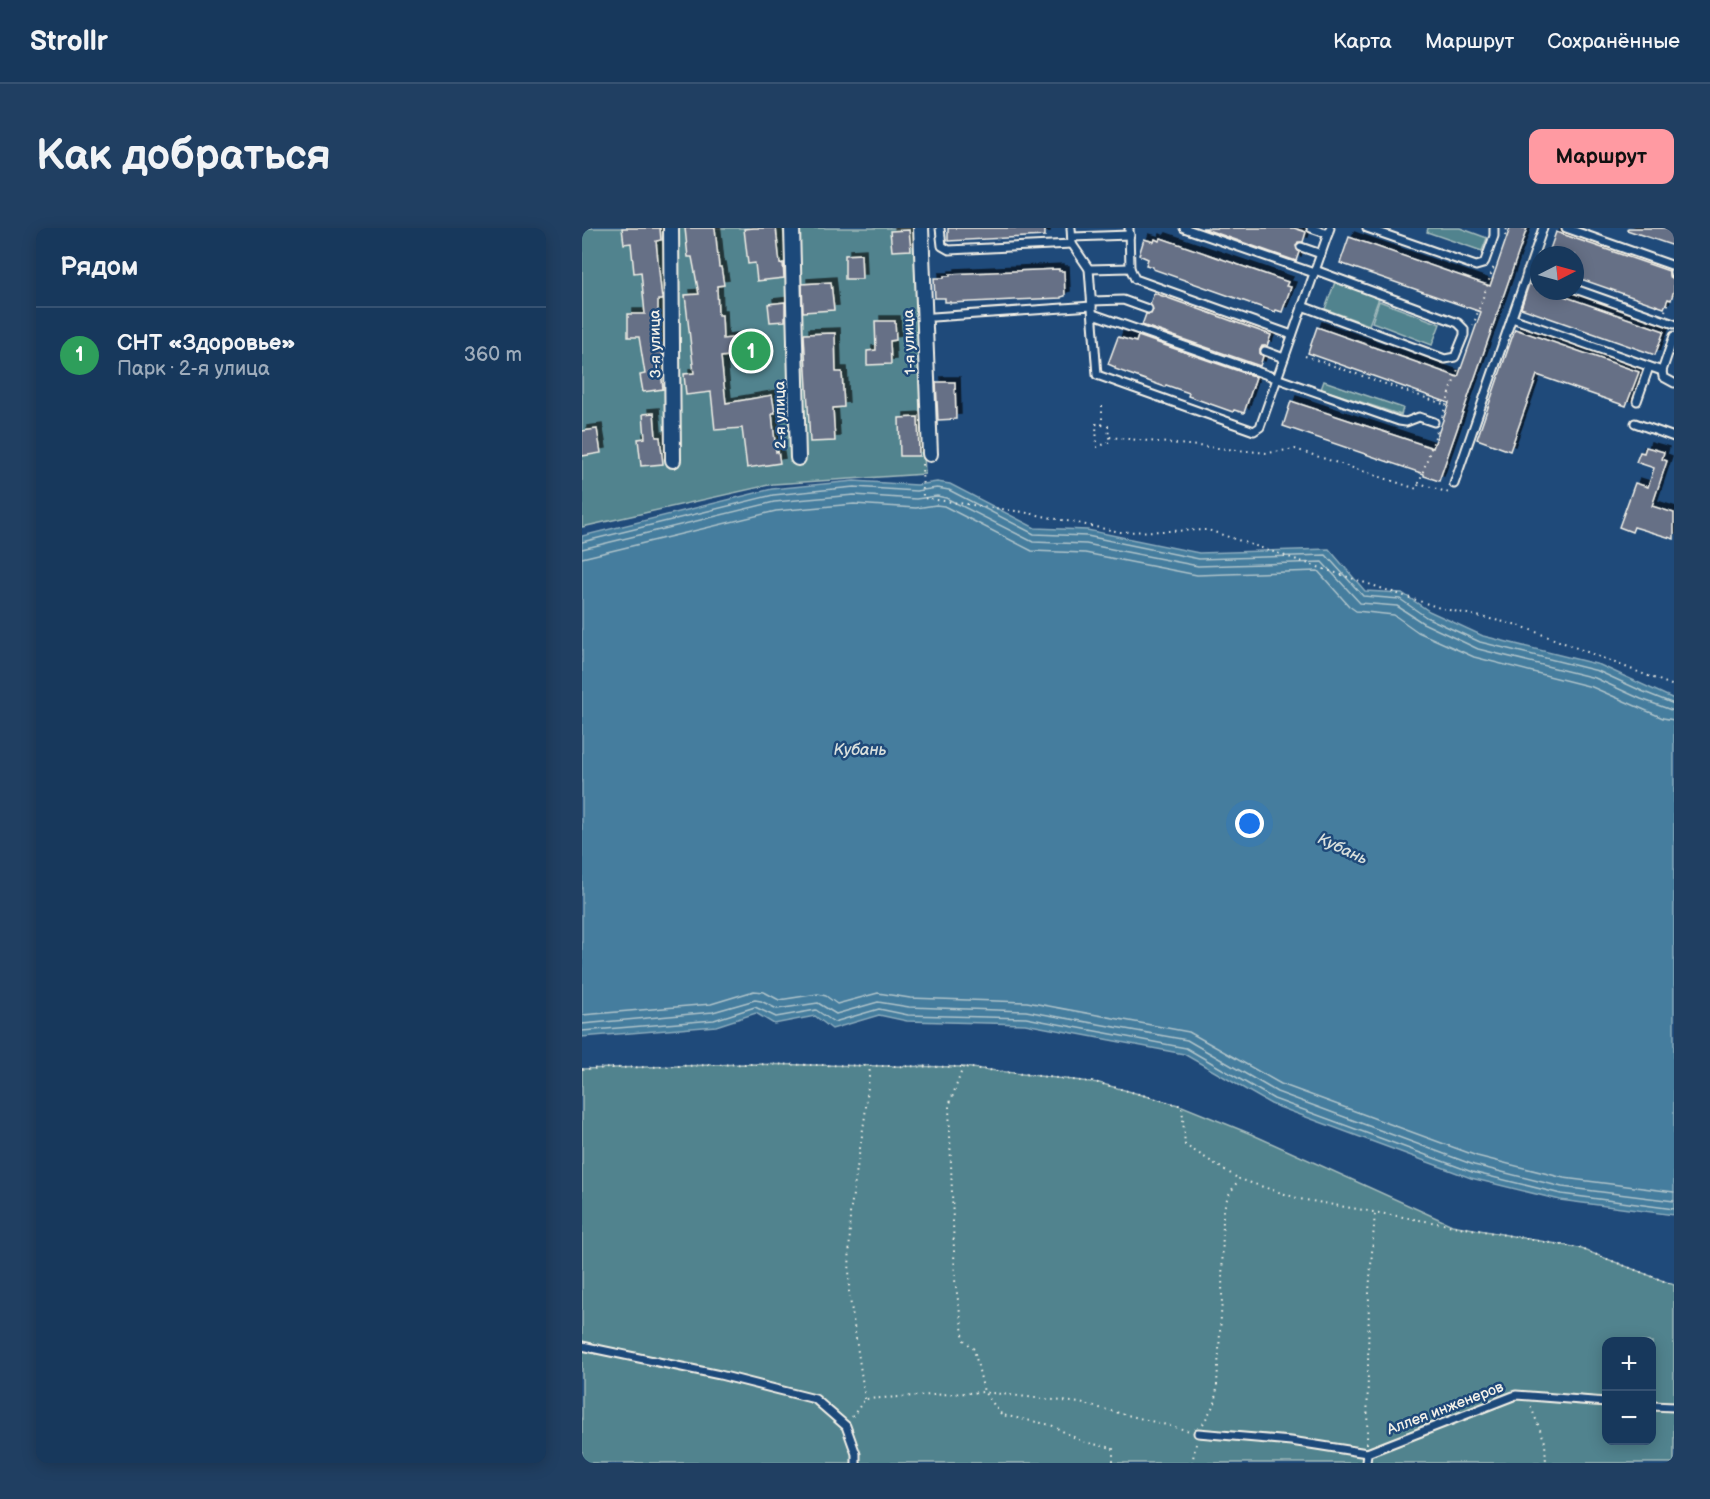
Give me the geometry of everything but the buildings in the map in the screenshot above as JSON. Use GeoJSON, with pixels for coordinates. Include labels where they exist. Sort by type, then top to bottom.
{"type":"FeatureCollection","features":[{"type":"Feature","properties":{"kind":"street","name":"3-я улица"},"geometry":{"type":"LineString","coordinates":[[671,228],[673,460]]}},
{"type":"Feature","properties":{"kind":"street","name":"2-я улица"},"geometry":{"type":"LineString","coordinates":[[792,228],[798,458]]}},
{"type":"Feature","properties":{"kind":"street","name":"1-я улица"},"geometry":{"type":"LineString","coordinates":[[921,228],[926,459]]}},
{"type":"Feature","properties":{"kind":"lane"},"geometry":{"type":"LineString","coordinates":[[940,228],[942,246],[949,250],[1072,241],[1129,232],[1130,268],[1135,279],[1292,335]]}},
{"type":"Feature","properties":{"kind":"lane"},"geometry":{"type":"LineString","coordinates":[[1071,228],[1072,241],[1089,269],[1097,375],[1251,431],[1258,430],[1260,427],[1329,231],[1311,228]]}},
{"type":"Feature","properties":{"kind":"lane"},"geometry":{"type":"LineString","coordinates":[[1184,228],[1458,323],[1464,329],[1464,335],[1455,357],[1445,359],[1302,306]]}},
{"type":"Feature","properties":{"kind":"lane"},"geometry":{"type":"LineString","coordinates":[[1367,228],[1476,266],[1485,261],[1494,236],[1494,228]]}},
{"type":"Feature","properties":{"kind":"lane"},"geometry":{"type":"LineString","coordinates":[[1454,484],[1543,228]]}},
{"type":"Feature","properties":{"kind":"lane"},"geometry":{"type":"LineString","coordinates":[[1566,228],[1674,266]]}},
{"type":"Feature","properties":{"kind":"lane"},"geometry":{"type":"LineString","coordinates":[[1301,247],[1320,254]]}},
{"type":"Feature","properties":{"kind":"lane"},"geometry":{"type":"LineString","coordinates":[[1089,269],[1130,268]]}},
{"type":"Feature","properties":{"kind":"lane"},"geometry":{"type":"LineString","coordinates":[[1584,292],[1674,324]]}},
{"type":"Feature","properties":{"kind":"lane"},"geometry":{"type":"LineString","coordinates":[[933,317],[1092,307],[1123,300],[1148,309]]}},
{"type":"Feature","properties":{"kind":"lane"},"geometry":{"type":"LineString","coordinates":[[1092,307],[1277,380],[1402,422],[1419,417],[1434,422]]}},
{"type":"Feature","properties":{"kind":"lane"},"geometry":{"type":"LineString","coordinates":[[1512,318],[1662,371]]}},
{"type":"Feature","properties":{"kind":"lane"},"geometry":{"type":"LineString","coordinates":[[1674,336],[1662,371],[1663,377],[1674,383]]}},
{"type":"Feature","properties":{"kind":"lane"},"geometry":{"type":"LineString","coordinates":[[1265,351],[1284,358]]}},
{"type":"Feature","properties":{"kind":"lane"},"geometry":{"type":"LineString","coordinates":[[1637,401],[1649,367]]}},
{"type":"Feature","properties":{"kind":"lane"},"geometry":{"type":"LineString","coordinates":[[1636,378],[1645,380]]}},
{"type":"Feature","properties":{"kind":"lane"},"geometry":{"type":"LineString","coordinates":[[1633,388],[1641,391]]}},
{"type":"Feature","properties":{"kind":"lane"},"geometry":{"type":"LineString","coordinates":[[1635,423],[1674,437]]}},
{"type":"Feature","properties":{"kind":"lane"},"geometry":{"type":"LineString","coordinates":[[582,1346],[720,1375],[815,1399],[846,1426],[856,1454],[856,1463]]}},
{"type":"Feature","properties":{"kind":"lane","name":"Аллея инженеров"},"geometry":{"type":"LineString","coordinates":[[1367,1453],[1516,1395],[1602,1402]]}},
{"type":"Feature","properties":{"kind":"lane"},"geometry":{"type":"LineString","coordinates":[[1656,1406],[1674,1407]]}},
{"type":"Feature","properties":{"kind":"lane"},"geometry":{"type":"LineString","coordinates":[[1198,1434],[1291,1441],[1367,1453],[1366,1463]]}},
{"type":"Feature","properties":{"kind":"path"},"geometry":{"type":"LineString","coordinates":[[1502,244],[1507,228]]}},
{"type":"Feature","properties":{"kind":"path"},"geometry":{"type":"LineString","coordinates":[[1473,326],[1495,263]]}},
{"type":"Feature","properties":{"kind":"path"},"geometry":{"type":"LineString","coordinates":[[1666,309],[1669,299]]}},
{"type":"Feature","properties":{"kind":"path"},"geometry":{"type":"LineString","coordinates":[[1305,356],[1446,405]]}},
{"type":"Feature","properties":{"kind":"path"},"geometry":{"type":"LineString","coordinates":[[1109,437],[1267,453],[1295,449],[1417,489],[1459,366]]}},
{"type":"Feature","properties":{"kind":"path"},"geometry":{"type":"LineString","coordinates":[[1102,406],[1102,425]]}},
{"type":"Feature","properties":{"kind":"path"},"geometry":{"type":"LineString","coordinates":[[1096,424],[1108,426],[1109,437],[1110,442],[1097,447],[1096,424]]}},
{"type":"Feature","properties":{"kind":"path"},"geometry":{"type":"LineString","coordinates":[[926,459],[923,498],[1023,512],[1120,531],[1208,530],[1440,608],[1518,625],[1674,686]]}},
{"type":"Feature","properties":{"kind":"path"},"geometry":{"type":"LineString","coordinates":[[1419,483],[1450,494],[1454,484]]}},
{"type":"Feature","properties":{"kind":"path"},"geometry":{"type":"LineString","coordinates":[[582,1069],[746,1064],[963,1067],[1099,1083],[1182,1106],[1185,1145],[1239,1179],[1300,1199],[1578,1248],[1674,1286]]}},
{"type":"Feature","properties":{"kind":"path"},"geometry":{"type":"LineString","coordinates":[[846,1426],[865,1399],[849,1292],[850,1214],[870,1067]]}},
{"type":"Feature","properties":{"kind":"path"},"geometry":{"type":"LineString","coordinates":[[963,1067],[949,1106],[955,1280],[964,1340],[974,1349],[984,1392],[1002,1415],[1051,1425],[1083,1442],[1113,1448],[1113,1463]]}},
{"type":"Feature","properties":{"kind":"path"},"geometry":{"type":"LineString","coordinates":[[1192,1463],[1198,1434],[1216,1401],[1222,1299],[1223,1211],[1228,1196],[1239,1179]]}},
{"type":"Feature","properties":{"kind":"path"},"geometry":{"type":"LineString","coordinates":[[1367,1453],[1369,1292],[1375,1212]]}},
{"type":"Feature","properties":{"kind":"path"},"geometry":{"type":"LineString","coordinates":[[865,1399],[984,1392],[1080,1402],[1198,1434]]}},
{"type":"Feature","properties":{"kind":"path"},"geometry":{"type":"LineString","coordinates":[[1527,1396],[1545,1442],[1546,1463]]}},
{"type":"Feature","properties":{"kind":"green space"},"geometry":{"type":"Polygon","coordinates":[[[582,228],[914,228],[925,474],[773,484],[582,527],[582,228]]]}},
{"type":"Feature","properties":{"kind":"green space"},"geometry":{"type":"Polygon","coordinates":[[[1428,228],[1460,228],[1487,238],[1482,251],[1427,232],[1428,228]]]}},
{"type":"Feature","properties":{"kind":"green space"},"geometry":{"type":"Polygon","coordinates":[[[1335,282],[1379,298],[1369,325],[1325,309],[1335,282]]]}},
{"type":"Feature","properties":{"kind":"green space"},"geometry":{"type":"Polygon","coordinates":[[[1379,301],[1440,324],[1432,345],[1372,322],[1379,301]]]}},
{"type":"Feature","properties":{"kind":"green space"},"geometry":{"type":"Polygon","coordinates":[[[1324,381],[1403,408],[1401,415],[1321,389],[1324,381]]]}},
{"type":"Feature","properties":{"kind":"green space"},"geometry":{"type":"Polygon","coordinates":[[[745,1064],[963,1067],[1099,1083],[1182,1106],[1251,1134],[1452,1225],[1579,1248],[1674,1285],[1674,1463],[582,1463],[582,1069],[745,1064]]]}},
{"type":"Feature","properties":{"kind":"water","name":"Кубань"},"geometry":{"type":"Polygon","coordinates":[[[854,481],[917,485],[937,482],[950,484],[1035,528],[1087,530],[1199,553],[1329,549],[1365,591],[1402,593],[1429,611],[1483,636],[1600,665],[1674,699],[1674,1215],[1560,1200],[1471,1178],[1271,1104],[1184,1054],[1025,1024],[907,1021],[879,1015],[832,1029],[815,1016],[774,1024],[756,1013],[716,1026],[582,1037],[582,536],[772,489],[854,481]]]}},
{"type":"Feature","properties":{"kind":"place","name":"СНТ «Здоровье»"},"geometry":{"type":"Point","coordinates":[751,351]}}]}
